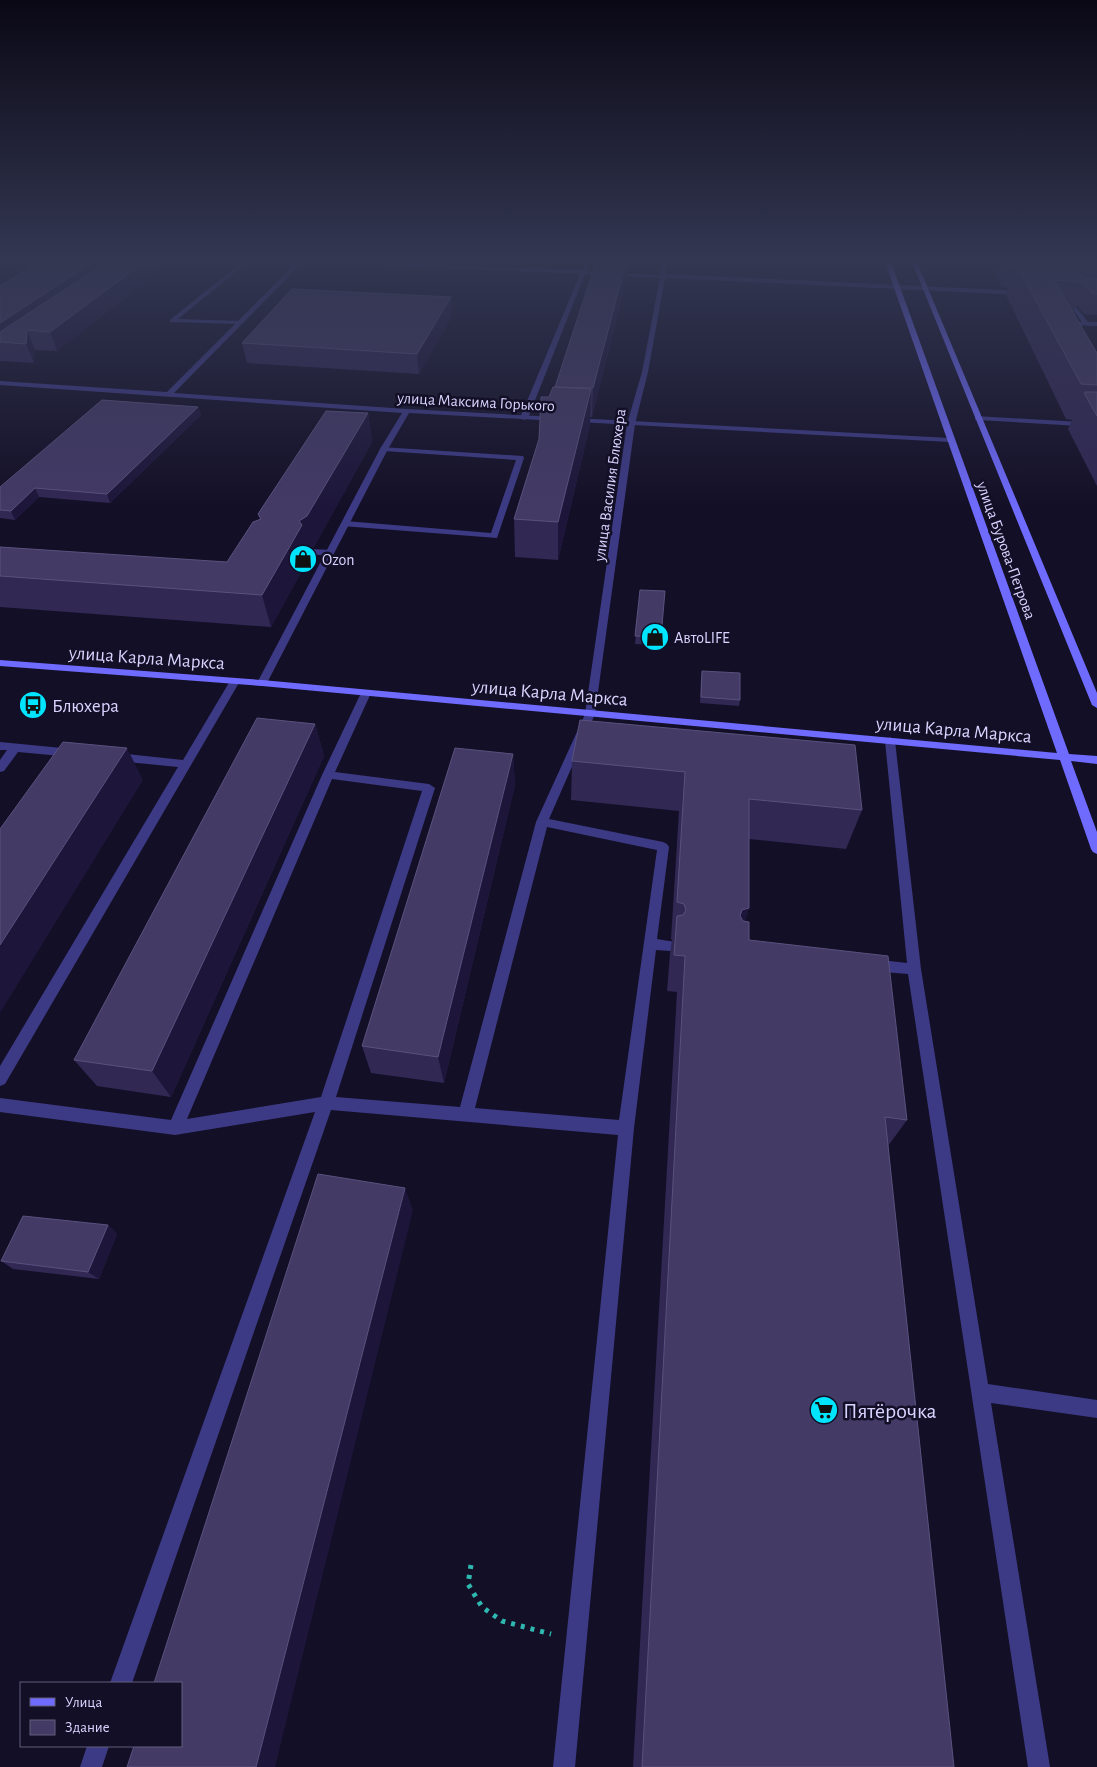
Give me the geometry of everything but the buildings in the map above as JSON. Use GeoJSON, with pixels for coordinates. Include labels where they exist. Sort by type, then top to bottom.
{"type":"FeatureCollection","features":[{"type":"Feature","properties":{"kind":"main road","name":"улица Бурова-Петрова"},"geometry":{"type":"LineString","coordinates":[[916,344],[1097,849]]}},
{"type":"Feature","properties":{"kind":"main road","name":"улица Бурова-Петрова"},"geometry":{"type":"LineString","coordinates":[[947,344],[1097,705]]}},
{"type":"Feature","properties":{"kind":"main road","name":"улица Карла Маркса"},"geometry":{"type":"LineString","coordinates":[[0,663],[262,683],[1097,760]]}},
{"type":"Feature","properties":{"kind":"street"},"geometry":{"type":"LineString","coordinates":[[168,396],[217,344]]}},
{"type":"Feature","properties":{"kind":"street"},"geometry":{"type":"LineString","coordinates":[[524,418],[554,344]]}},
{"type":"Feature","properties":{"kind":"street","name":"улица Василия Блюхера"},"geometry":{"type":"LineString","coordinates":[[465,1116],[542,822],[590,714],[631,424],[650,344]]}},
{"type":"Feature","properties":{"kind":"street","name":"улица Максима Горького"},"geometry":{"type":"LineString","coordinates":[[0,383],[407,411],[950,440]]}},
{"type":"Feature","properties":{"kind":"street"},"geometry":{"type":"LineString","coordinates":[[262,683],[384,449],[407,411]]}},
{"type":"Feature","properties":{"kind":"street"},"geometry":{"type":"LineString","coordinates":[[978,418],[1097,425]]}},
{"type":"Feature","properties":{"kind":"street"},"geometry":{"type":"LineString","coordinates":[[345,524],[494,536],[520,458],[384,449]]}},
{"type":"Feature","properties":{"kind":"street"},"geometry":{"type":"LineString","coordinates":[[312,552],[330,553]]}},
{"type":"Feature","properties":{"kind":"street"},"geometry":{"type":"LineString","coordinates":[[0,1079],[236,681]]}},
{"type":"Feature","properties":{"kind":"street"},"geometry":{"type":"LineString","coordinates":[[175,1128],[328,775],[366,693]]}},
{"type":"Feature","properties":{"kind":"street"},"geometry":{"type":"LineString","coordinates":[[890,741],[914,969],[1039,1767]]}},
{"type":"Feature","properties":{"kind":"street"},"geometry":{"type":"LineString","coordinates":[[0,746],[82,754]]}},
{"type":"Feature","properties":{"kind":"street"},"geometry":{"type":"LineString","coordinates":[[0,768],[16,747]]}},
{"type":"Feature","properties":{"kind":"street"},"geometry":{"type":"LineString","coordinates":[[101,756],[186,764]]}},
{"type":"Feature","properties":{"kind":"street"},"geometry":{"type":"LineString","coordinates":[[121,1682],[326,1103],[429,788],[328,775]]}},
{"type":"Feature","properties":{"kind":"street"},"geometry":{"type":"LineString","coordinates":[[542,822],[663,847],[626,1128],[564,1767]]}},
{"type":"Feature","properties":{"kind":"street"},"geometry":{"type":"LineString","coordinates":[[650,944],[670,946]]}},
{"type":"Feature","properties":{"kind":"street"},"geometry":{"type":"LineString","coordinates":[[856,963],[914,969]]}},
{"type":"Feature","properties":{"kind":"street"},"geometry":{"type":"LineString","coordinates":[[0,1105],[175,1128],[326,1103],[626,1128]]}},
{"type":"Feature","properties":{"kind":"street"},"geometry":{"type":"LineString","coordinates":[[980,1392],[1097,1409]]}},
{"type":"Feature","properties":{"kind":"street"},"geometry":{"type":"LineString","coordinates":[[91,1767],[98,1747]]}},
{"type":"Feature","properties":{"kind":"path"},"geometry":{"type":"LineString","coordinates":[[471,1565],[468,1584],[482,1607],[502,1621],[576,1640]]}},
{"type":"Feature","properties":{"kind":"place","name":"Ozon"},"geometry":{"type":"Point","coordinates":[303,559]}},
{"type":"Feature","properties":{"kind":"place","name":"АвтоLIFE"},"geometry":{"type":"Point","coordinates":[655,637]}},
{"type":"Feature","properties":{"kind":"place","name":"Блюхера"},"geometry":{"type":"Point","coordinates":[33,705]}},
{"type":"Feature","properties":{"kind":"place","name":"Пятёрочка"},"geometry":{"type":"Point","coordinates":[824,1410]}}]}
